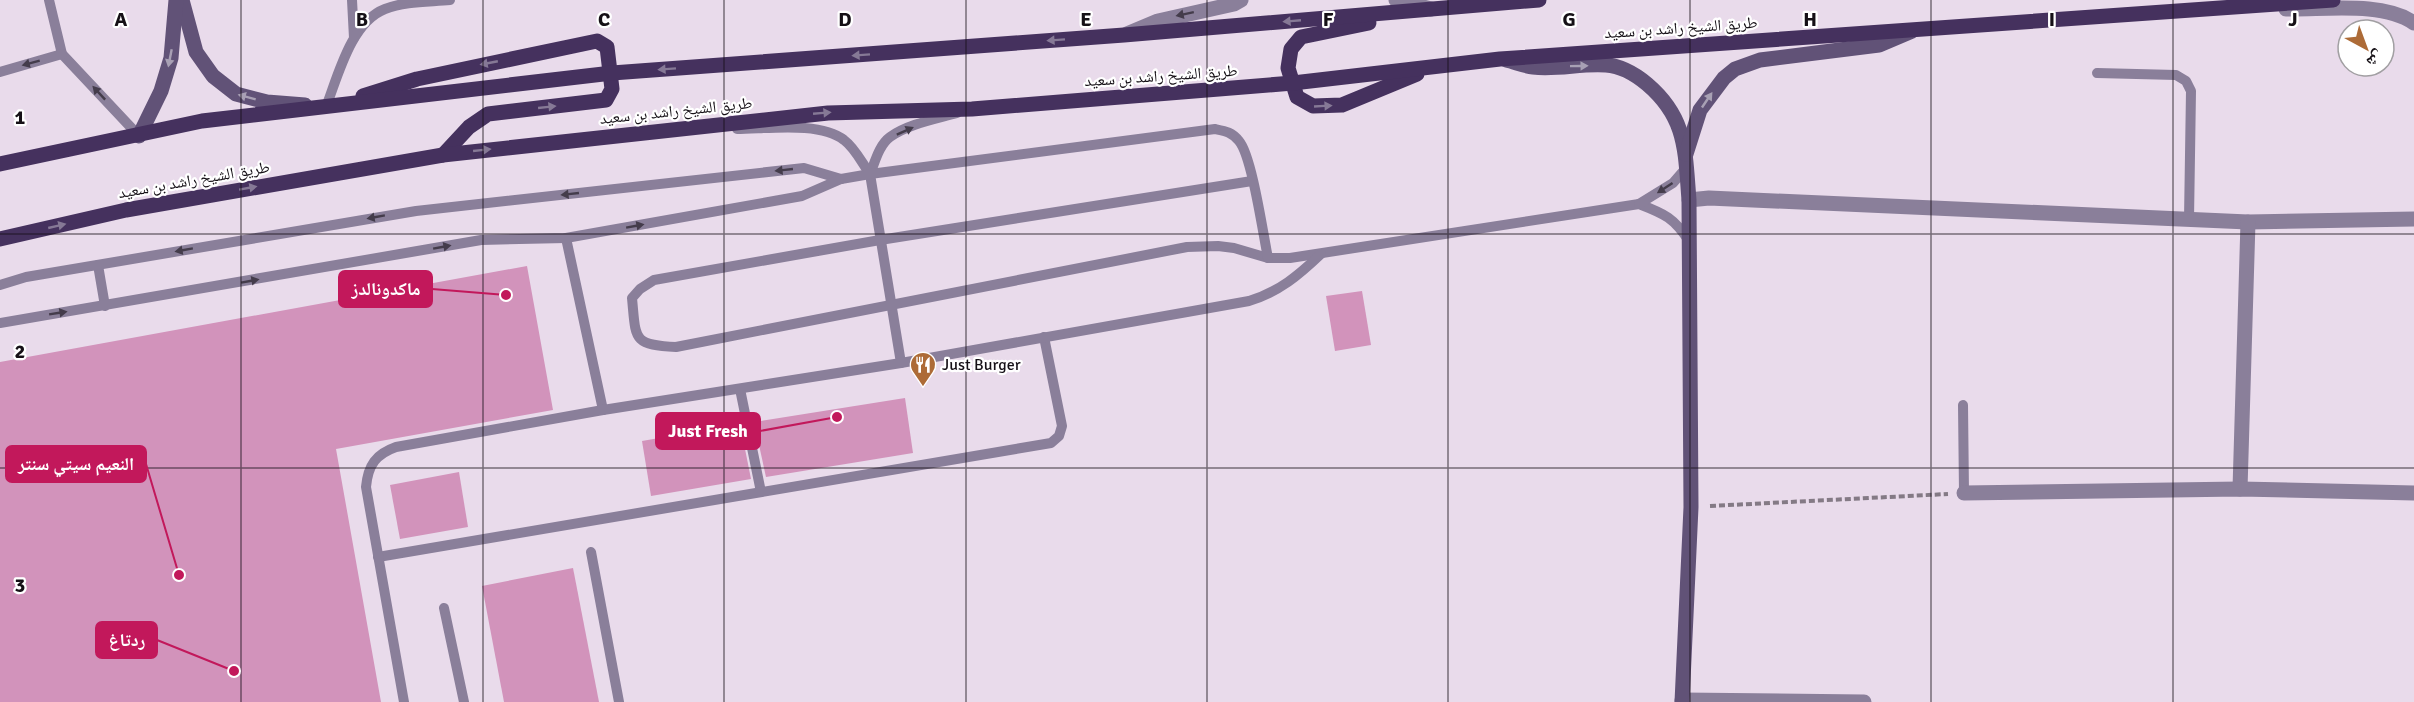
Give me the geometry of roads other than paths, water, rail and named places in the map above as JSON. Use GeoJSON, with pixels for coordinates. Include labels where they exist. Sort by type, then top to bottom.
{"type":"FeatureCollection","features":[{"type":"Feature","properties":{"kind":"main road"},"geometry":{"type":"LineString","coordinates":[[0,164],[202,121],[612,73],[1124,35],[1539,0]]}},
{"type":"Feature","properties":{"kind":"main road","name":"طريق الشيخ راشد بن سعيد"},"geometry":{"type":"LineString","coordinates":[[0,239],[126,210],[442,155],[828,113],[972,109],[1293,84],[1500,59],[2333,0]]}},
{"type":"Feature","properties":{"kind":"main road"},"geometry":{"type":"LineString","coordinates":[[1431,9],[1301,37],[1291,50],[1288,68],[1297,97],[1312,106],[1342,105],[1436,66]]}},
{"type":"Feature","properties":{"kind":"main road"},"geometry":{"type":"LineString","coordinates":[[326,107],[417,79],[597,41],[607,47],[612,73],[612,89],[606,100],[488,114],[469,127],[442,155]]}},
{"type":"Feature","properties":{"kind":"street"},"geometry":{"type":"LineString","coordinates":[[139,136],[161,91],[171,58],[177,0]]}},
{"type":"Feature","properties":{"kind":"street"},"geometry":{"type":"LineString","coordinates":[[182,0],[196,52],[213,76],[236,94],[267,102],[326,107]]}},
{"type":"Feature","properties":{"kind":"street"},"geometry":{"type":"LineString","coordinates":[[1124,35],[1158,21],[1234,4],[1241,0]]}},
{"type":"Feature","properties":{"kind":"street"},"geometry":{"type":"LineString","coordinates":[[1396,0],[1431,9]]}},
{"type":"Feature","properties":{"kind":"street"},"geometry":{"type":"LineString","coordinates":[[2211,9],[2376,10],[2396,13],[2414,23]]}},
{"type":"Feature","properties":{"kind":"street"},"geometry":{"type":"LineString","coordinates":[[1686,161],[1700,110],[1724,78],[1735,69],[1760,60],[1879,45],[1912,31]]}},
{"type":"Feature","properties":{"kind":"street"},"geometry":{"type":"LineString","coordinates":[[1500,59],[1533,67],[1605,65],[1619,67],[1660,96],[1678,121],[1686,161],[1689,200],[1691,507],[1682,701],[1864,702]]}},
{"type":"Feature","properties":{"kind":"street"},"geometry":{"type":"LineString","coordinates":[[1689,200],[1709,198],[2248,222],[2414,219]]}},
{"type":"Feature","properties":{"kind":"street"},"geometry":{"type":"LineString","coordinates":[[2240,489],[2248,222]]}},
{"type":"Feature","properties":{"kind":"street"},"geometry":{"type":"LineString","coordinates":[[1964,493],[2240,489],[2414,493]]}},
{"type":"Feature","properties":{"kind":"lane"},"geometry":{"type":"LineString","coordinates":[[50,0],[62,54],[139,136]]}},
{"type":"Feature","properties":{"kind":"lane"},"geometry":{"type":"LineString","coordinates":[[351,0],[354,38]]}},
{"type":"Feature","properties":{"kind":"lane"},"geometry":{"type":"LineString","coordinates":[[326,107],[361,26],[383,10],[397,5],[450,0]]}},
{"type":"Feature","properties":{"kind":"lane"},"geometry":{"type":"LineString","coordinates":[[0,72],[62,54]]}},
{"type":"Feature","properties":{"kind":"lane"},"geometry":{"type":"LineString","coordinates":[[2097,73],[2176,75],[2186,81],[2191,91],[2189,219]]}},
{"type":"Feature","properties":{"kind":"lane"},"geometry":{"type":"LineString","coordinates":[[870,174],[880,150],[890,138],[919,124],[972,109]]}},
{"type":"Feature","properties":{"kind":"lane"},"geometry":{"type":"LineString","coordinates":[[665,130],[812,128],[844,139],[870,174],[901,363]]}},
{"type":"Feature","properties":{"kind":"lane"},"geometry":{"type":"LineString","coordinates":[[0,322],[105,306],[481,240],[566,238],[802,196],[841,179],[870,174],[1215,129],[1230,132],[1241,142],[1248,160],[1268,258]]}},
{"type":"Feature","properties":{"kind":"lane"},"geometry":{"type":"LineString","coordinates":[[1252,181],[880,240],[654,280],[640,289],[632,298],[636,331],[642,341],[651,346],[676,347],[1187,247],[1218,246],[1268,258],[1290,258],[1639,204],[1673,183],[1686,161]]}},
{"type":"Feature","properties":{"kind":"lane"},"geometry":{"type":"LineString","coordinates":[[0,285],[26,277],[428,209],[804,168],[841,179]]}},
{"type":"Feature","properties":{"kind":"lane"},"geometry":{"type":"LineString","coordinates":[[1639,204],[1677,223],[1689,241]]}},
{"type":"Feature","properties":{"kind":"lane"},"geometry":{"type":"LineString","coordinates":[[566,238],[603,410]]}},
{"type":"Feature","properties":{"kind":"lane"},"geometry":{"type":"LineString","coordinates":[[404,702],[366,487],[367,473],[373,460],[383,451],[603,410],[901,363],[1263,297],[1288,283],[1321,254]]}},
{"type":"Feature","properties":{"kind":"lane"},"geometry":{"type":"LineString","coordinates":[[99,265],[105,306]]}},
{"type":"Feature","properties":{"kind":"lane"},"geometry":{"type":"LineString","coordinates":[[378,557],[1050,443],[1059,436],[1062,426],[1044,337]]}},
{"type":"Feature","properties":{"kind":"lane"},"geometry":{"type":"LineString","coordinates":[[740,389],[760,492]]}},
{"type":"Feature","properties":{"kind":"lane"},"geometry":{"type":"LineString","coordinates":[[1963,405],[1964,493]]}},
{"type":"Feature","properties":{"kind":"lane"},"geometry":{"type":"LineString","coordinates":[[591,552],[619,702]]}},
{"type":"Feature","properties":{"kind":"lane"},"geometry":{"type":"LineString","coordinates":[[444,608],[464,702]]}},
{"type":"Feature","properties":{"kind":"place","name":"ماكدونالدز"},"geometry":{"type":"Point","coordinates":[506,295]}},
{"type":"Feature","properties":{"kind":"place","name":"Just Burger"},"geometry":{"type":"Point","coordinates":[923,388]}},
{"type":"Feature","properties":{"kind":"place","name":"Just Fresh"},"geometry":{"type":"Point","coordinates":[837,417]}},
{"type":"Feature","properties":{"kind":"place","name":"النعيم سيتي سنتر"},"geometry":{"type":"Point","coordinates":[179,575]}},
{"type":"Feature","properties":{"kind":"place","name":"ردتاغ"},"geometry":{"type":"Point","coordinates":[234,671]}}]}
